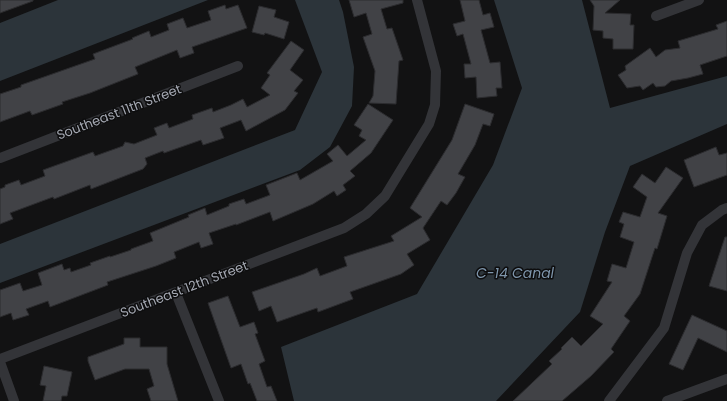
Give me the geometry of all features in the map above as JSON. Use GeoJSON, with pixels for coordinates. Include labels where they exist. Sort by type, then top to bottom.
{"type":"FeatureCollection","features":[{"type":"Feature","properties":{"kind":"street","name":"Southeast 12th Street"},"geometry":{"type":"LineString","coordinates":[[0,361],[344,228],[366,214],[384,196],[429,124],[435,105],[436,71],[417,0]]}},
{"type":"Feature","properties":{"kind":"street"},"geometry":{"type":"LineString","coordinates":[[656,16],[699,0]]}},
{"type":"Feature","properties":{"kind":"street","name":"Southeast 11th Street"},"geometry":{"type":"LineString","coordinates":[[0,158],[238,66]]}},
{"type":"Feature","properties":{"kind":"street"},"geometry":{"type":"LineString","coordinates":[[609,401],[664,328],[687,253],[702,225],[727,208]]}},
{"type":"Feature","properties":{"kind":"street"},"geometry":{"type":"LineString","coordinates":[[176,293],[219,401]]}},
{"type":"Feature","properties":{"kind":"street"},"geometry":{"type":"LineString","coordinates":[[0,361],[14,401]]}},
{"type":"Feature","properties":{"kind":"street"},"geometry":{"type":"LineString","coordinates":[[667,401],[727,379]]}},
{"type":"Feature","properties":{"kind":"water"},"geometry":{"type":"Polygon","coordinates":[[[58,0],[208,0],[0,81],[0,23],[58,0]]]}},
{"type":"Feature","properties":{"kind":"water"},"geometry":{"type":"Polygon","coordinates":[[[295,0],[339,0],[343,12],[354,67],[352,106],[330,147],[300,170],[0,283],[0,244],[295,130],[322,72],[295,0]]]}},
{"type":"Feature","properties":{"kind":"water","name":"C-14 Canal"},"geometry":{"type":"Polygon","coordinates":[[[494,0],[582,0],[610,108],[727,76],[727,124],[630,166],[605,232],[580,312],[496,401],[294,401],[281,347],[417,294],[493,165],[522,88],[494,0]]]}},
{"type":"Feature","properties":{"kind":"building"},"geometry":{"type":"Polygon","coordinates":[[[0,0],[33,0],[33,1],[0,13],[0,0]]]}},
{"type":"Feature","properties":{"kind":"building"},"geometry":{"type":"Polygon","coordinates":[[[349,0],[403,0],[403,3],[381,9],[387,29],[392,28],[403,60],[399,61],[396,104],[369,103],[373,96],[375,71],[363,37],[372,34],[366,13],[354,17],[349,0]]]}},
{"type":"Feature","properties":{"kind":"building"},"geometry":{"type":"Polygon","coordinates":[[[460,0],[479,0],[483,15],[490,13],[494,27],[481,30],[490,63],[500,62],[502,88],[496,88],[497,96],[477,98],[476,77],[465,78],[464,64],[471,64],[463,34],[457,36],[453,24],[465,21],[460,0]]]}},
{"type":"Feature","properties":{"kind":"building"},"geometry":{"type":"Polygon","coordinates":[[[590,0],[620,0],[605,13],[631,14],[630,25],[634,25],[633,49],[613,49],[613,39],[603,38],[603,31],[593,30],[594,6],[590,0]]]}},
{"type":"Feature","properties":{"kind":"building"},"geometry":{"type":"Polygon","coordinates":[[[225,5],[226,9],[238,5],[247,28],[192,47],[194,53],[180,58],[177,50],[135,67],[138,74],[90,93],[62,102],[63,104],[32,115],[30,111],[0,122],[0,94],[95,59],[93,54],[133,39],[132,38],[149,31],[151,37],[169,30],[167,24],[183,18],[187,28],[211,20],[208,11],[225,5]]]}},
{"type":"Feature","properties":{"kind":"building"},"geometry":{"type":"Polygon","coordinates":[[[259,6],[276,10],[274,17],[289,22],[284,39],[265,33],[264,35],[252,32],[259,6]]]}},
{"type":"Feature","properties":{"kind":"building"},"geometry":{"type":"Polygon","coordinates":[[[727,21],[727,56],[700,65],[703,74],[671,81],[665,86],[656,87],[653,83],[643,90],[640,86],[627,88],[618,75],[626,70],[625,66],[650,48],[656,57],[665,50],[680,48],[678,41],[718,29],[716,25],[727,21]]]}},
{"type":"Feature","properties":{"kind":"building"},"geometry":{"type":"Polygon","coordinates":[[[291,41],[304,50],[290,70],[303,80],[294,91],[298,93],[285,110],[246,131],[241,120],[220,128],[224,138],[203,145],[201,140],[145,158],[147,164],[143,169],[91,189],[90,185],[54,199],[53,197],[10,213],[13,219],[0,224],[0,189],[5,187],[5,185],[19,180],[21,185],[45,176],[43,170],[93,152],[95,156],[123,146],[125,142],[134,144],[157,135],[154,128],[167,123],[169,128],[193,119],[192,115],[212,108],[213,112],[243,99],[247,107],[270,95],[261,88],[270,75],[267,73],[291,41]]]}},
{"type":"Feature","properties":{"kind":"building"},"geometry":{"type":"Polygon","coordinates":[[[368,104],[393,120],[371,153],[350,171],[355,176],[343,185],[346,190],[337,196],[334,191],[313,204],[273,221],[270,212],[236,225],[209,233],[213,244],[201,248],[199,242],[174,252],[176,258],[107,282],[108,285],[50,307],[48,301],[26,309],[29,315],[13,320],[11,313],[0,317],[0,290],[20,283],[23,291],[42,285],[38,273],[62,264],[64,270],[70,268],[71,272],[91,265],[90,263],[131,250],[153,241],[150,233],[189,217],[188,215],[205,208],[207,215],[229,206],[229,204],[244,199],[246,204],[270,195],[266,185],[297,173],[300,180],[333,161],[327,154],[338,145],[347,156],[366,140],[359,136],[362,130],[354,125],[368,104]]]}},
{"type":"Feature","properties":{"kind":"building"},"geometry":{"type":"Polygon","coordinates":[[[465,104],[494,114],[490,126],[483,124],[475,145],[458,174],[465,177],[456,193],[447,205],[441,201],[423,228],[430,240],[407,254],[414,265],[401,274],[350,292],[353,299],[318,312],[317,308],[277,322],[271,306],[259,311],[252,292],[317,268],[320,276],[347,266],[344,257],[394,241],[391,236],[422,217],[410,208],[452,140],[465,104]]]}},
{"type":"Feature","properties":{"kind":"building"},"geometry":{"type":"Polygon","coordinates":[[[716,147],[719,155],[727,153],[727,175],[694,187],[684,160],[716,147]]]}},
{"type":"Feature","properties":{"kind":"building"},"geometry":{"type":"Polygon","coordinates":[[[666,167],[683,178],[658,213],[667,216],[657,249],[655,248],[640,294],[624,316],[630,321],[611,349],[614,352],[591,376],[562,401],[513,401],[552,364],[549,361],[572,337],[581,346],[603,324],[590,316],[612,282],[607,281],[612,264],[626,268],[634,242],[620,237],[624,224],[619,222],[623,212],[640,217],[647,197],[633,187],[642,174],[655,183],[666,167]]]}},
{"type":"Feature","properties":{"kind":"building"},"geometry":{"type":"Polygon","coordinates":[[[725,237],[727,237],[727,291],[709,286],[725,237]]]}},
{"type":"Feature","properties":{"kind":"building"},"geometry":{"type":"Polygon","coordinates":[[[228,296],[240,327],[254,322],[258,333],[255,334],[265,361],[259,364],[267,387],[271,386],[277,401],[257,401],[250,383],[248,384],[241,364],[231,368],[208,303],[228,296]]]}},
{"type":"Feature","properties":{"kind":"building"},"geometry":{"type":"Polygon","coordinates":[[[692,315],[727,331],[727,352],[698,338],[683,370],[669,364],[692,315]]]}},
{"type":"Feature","properties":{"kind":"building"},"geometry":{"type":"Polygon","coordinates":[[[124,338],[140,338],[140,347],[167,347],[167,364],[178,401],[151,401],[147,389],[154,386],[149,369],[125,369],[95,380],[88,357],[124,344],[124,338]]]}},
{"type":"Feature","properties":{"kind":"building"},"geometry":{"type":"Polygon","coordinates":[[[44,366],[72,372],[67,396],[62,396],[61,401],[43,401],[46,386],[40,385],[44,366]]]}}]}
